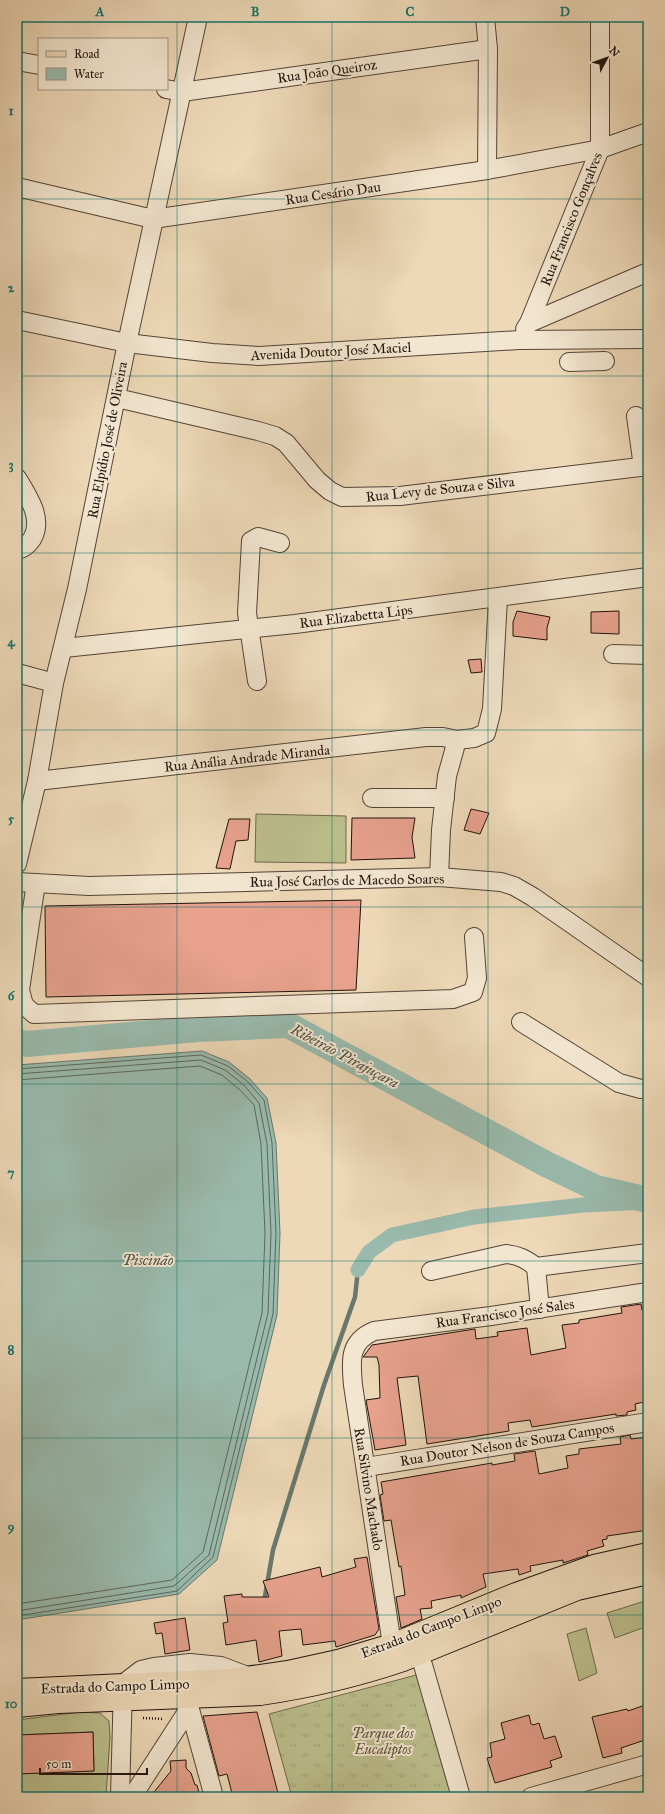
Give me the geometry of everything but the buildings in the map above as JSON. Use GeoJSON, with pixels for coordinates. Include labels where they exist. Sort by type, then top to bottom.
{"type":"FeatureCollection","features":[{"type":"Feature","properties":{"kind":"main road","name":"Estrada do Campo Limpo"},"geometry":{"type":"LineString","coordinates":[[187,1701],[250,1678],[288,1672],[338,1661],[392,1645],[516,1594],[587,1568],[648,1554]]}},
{"type":"Feature","properties":{"kind":"main road","name":"Estrada do Campo Limpo"},"geometry":{"type":"LineString","coordinates":[[17,1706],[58,1702],[123,1700],[187,1701],[265,1693],[376,1669],[403,1660],[577,1589],[623,1577],[648,1573]]}},
{"type":"Feature","properties":{"kind":"main road","name":"Estrada do Campo Limpo"},"geometry":{"type":"LineString","coordinates":[[17,1690],[123,1700]]}},
{"type":"Feature","properties":{"kind":"street","name":"Rua Elpídio José de Oliveira"},"geometry":{"type":"LineString","coordinates":[[17,864],[37,781],[54,683],[64,648],[154,219],[174,90],[198,17]]}},
{"type":"Feature","properties":{"kind":"street"},"geometry":{"type":"LineString","coordinates":[[485,17],[488,49],[487,170]]}},
{"type":"Feature","properties":{"kind":"street","name":"Rua Francisco Gonçalves"},"geometry":{"type":"LineString","coordinates":[[519,340],[529,322],[600,149],[600,17]]}},
{"type":"Feature","properties":{"kind":"street","name":"Rua João Queiroz"},"geometry":{"type":"LineString","coordinates":[[174,90],[488,49]]}},
{"type":"Feature","properties":{"kind":"street"},"geometry":{"type":"LineString","coordinates":[[17,60],[38,65]]}},
{"type":"Feature","properties":{"kind":"street","name":"Rua Cesário Dau"},"geometry":{"type":"LineString","coordinates":[[17,187],[154,219],[487,170],[600,149],[648,132]]}},
{"type":"Feature","properties":{"kind":"street"},"geometry":{"type":"LineString","coordinates":[[529,322],[648,272]]}},
{"type":"Feature","properties":{"kind":"street","name":"Avenida Doutor José Maciel"},"geometry":{"type":"LineString","coordinates":[[17,320],[127,343],[212,353],[259,356],[519,340],[648,339]]}},
{"type":"Feature","properties":{"kind":"street"},"geometry":{"type":"LineString","coordinates":[[567,340],[570,367],[605,361]]}},
{"type":"Feature","properties":{"kind":"street","name":"Rua Levy de Souza e Silva"},"geometry":{"type":"LineString","coordinates":[[117,398],[275,436],[286,443],[297,454],[318,480],[330,491],[342,497],[400,496],[645,466]]}},
{"type":"Feature","properties":{"kind":"street"},"geometry":{"type":"LineString","coordinates":[[636,416],[645,466]]}},
{"type":"Feature","properties":{"kind":"street"},"geometry":{"type":"LineString","coordinates":[[17,478],[32,505],[37,521],[36,532],[29,544],[21,550],[17,550]]}},
{"type":"Feature","properties":{"kind":"street"},"geometry":{"type":"LineString","coordinates":[[256,681],[247,613],[251,541],[258,536],[280,543]]}},
{"type":"Feature","properties":{"kind":"street","name":"Rua Elizabetta Lips"},"geometry":{"type":"LineString","coordinates":[[64,648],[498,598],[648,577]]}},
{"type":"Feature","properties":{"kind":"street"},"geometry":{"type":"LineString","coordinates":[[439,877],[447,776],[457,740],[486,734],[492,709],[498,598]]}},
{"type":"Feature","properties":{"kind":"street"},"geometry":{"type":"LineString","coordinates":[[613,654],[648,655]]}},
{"type":"Feature","properties":{"kind":"street"},"geometry":{"type":"LineString","coordinates":[[17,673],[54,683]]}},
{"type":"Feature","properties":{"kind":"street","name":"Rua Anália Andrade Miranda"},"geometry":{"type":"LineString","coordinates":[[37,781],[426,737],[443,737],[457,740]]}},
{"type":"Feature","properties":{"kind":"street"},"geometry":{"type":"LineString","coordinates":[[372,798],[445,798]]}},
{"type":"Feature","properties":{"kind":"street","name":"Rua José Carlos de Macedo Soares"},"geometry":{"type":"LineString","coordinates":[[17,882],[89,886],[439,877],[501,882],[514,886],[533,897],[648,977]]}},
{"type":"Feature","properties":{"kind":"street"},"geometry":{"type":"LineString","coordinates":[[36,883],[20,990],[24,1005],[34,1014],[453,999],[473,992],[477,978],[474,936]]}},
{"type":"Feature","properties":{"kind":"street"},"geometry":{"type":"LineString","coordinates":[[521,1022],[619,1083],[646,1086]]}},
{"type":"Feature","properties":{"kind":"street"},"geometry":{"type":"LineString","coordinates":[[431,1271],[506,1254],[520,1257],[536,1267],[648,1253]]}},
{"type":"Feature","properties":{"kind":"street"},"geometry":{"type":"LineString","coordinates":[[536,1267],[540,1309]]}},
{"type":"Feature","properties":{"kind":"street","name":"Rua Francisco José Sales"},"geometry":{"type":"LineString","coordinates":[[364,1336],[374,1331],[540,1309],[648,1292]]}},
{"type":"Feature","properties":{"kind":"street","name":"Rua Silvino Machado"},"geometry":{"type":"LineString","coordinates":[[364,1336],[359,1340],[351,1361],[392,1645]]}},
{"type":"Feature","properties":{"kind":"street","name":"Rua Doutor Nelson de Souza Campos"},"geometry":{"type":"LineString","coordinates":[[366,1466],[648,1422]]}},
{"type":"Feature","properties":{"kind":"street"},"geometry":{"type":"LineString","coordinates":[[120,1797],[123,1700],[140,1670],[154,1666],[190,1663],[221,1666],[250,1678]]}},
{"type":"Feature","properties":{"kind":"street"},"geometry":{"type":"LineString","coordinates":[[423,1665],[461,1797]]}},
{"type":"Feature","properties":{"kind":"street"},"geometry":{"type":"LineString","coordinates":[[132,1797],[187,1701]]}},
{"type":"Feature","properties":{"kind":"street"},"geometry":{"type":"LineString","coordinates":[[187,1701],[214,1797]]}},
{"type":"Feature","properties":{"kind":"street"},"geometry":{"type":"LineString","coordinates":[[531,1797],[648,1764]]}},
{"type":"Feature","properties":{"kind":"path"},"geometry":{"type":"LineString","coordinates":[[123,1700],[187,1701]]}},
{"type":"Feature","properties":{"kind":"green space"},"geometry":{"type":"Polygon","coordinates":[[[256,814],[346,816],[346,863],[255,862],[256,814]]]}},
{"type":"Feature","properties":{"kind":"green space"},"geometry":{"type":"Polygon","coordinates":[[[648,1600],[648,1626],[615,1638],[607,1613],[648,1600]]]}},
{"type":"Feature","properties":{"kind":"green space"},"geometry":{"type":"Polygon","coordinates":[[[586,1628],[597,1673],[579,1681],[567,1634],[586,1628]]]}},
{"type":"Feature","properties":{"kind":"green space","name":"Parque dos Eucaliptos"},"geometry":{"type":"Polygon","coordinates":[[[424,1673],[458,1797],[292,1797],[269,1714],[424,1673]]]}},
{"type":"Feature","properties":{"kind":"green space"},"geometry":{"type":"Polygon","coordinates":[[[81,1712],[100,1713],[109,1721],[110,1737],[106,1797],[59,1797],[59,1792],[17,1795],[17,1774],[94,1771],[93,1732],[17,1735],[17,1720],[81,1712]]]}},
{"type":"Feature","properties":{"kind":"water","name":"Piscinão"},"geometry":{"type":"Polygon","coordinates":[[[202,1051],[229,1062],[250,1079],[267,1098],[276,1143],[280,1233],[277,1315],[217,1560],[179,1594],[17,1620],[17,1065],[202,1051]]]}},
{"type":"Feature","properties":{"kind":"waterway","name":"Ribeirão Pirajuçara"},"geometry":{"type":"LineString","coordinates":[[17,1042],[27,1044],[198,1029],[288,1025],[546,1164],[596,1188],[648,1200]]}},
{"type":"Feature","properties":{"kind":"waterway"},"geometry":{"type":"LineString","coordinates":[[358,1270],[369,1252],[392,1235],[474,1217],[583,1205],[648,1202]]}},
{"type":"Feature","properties":{"kind":"waterway"},"geometry":{"type":"LineString","coordinates":[[264,1602],[273,1550],[324,1385],[355,1297],[358,1270]]}}]}
